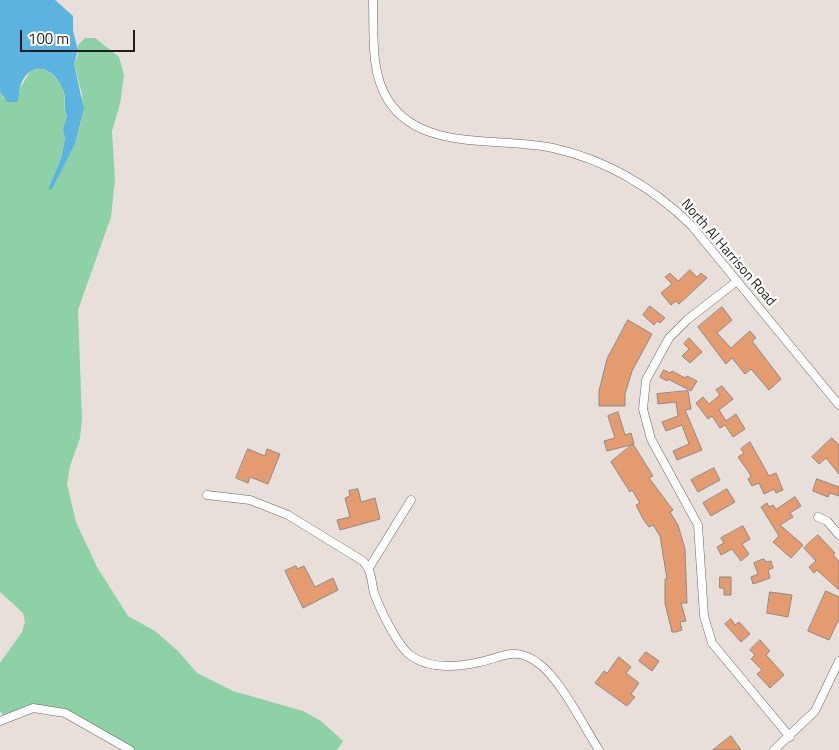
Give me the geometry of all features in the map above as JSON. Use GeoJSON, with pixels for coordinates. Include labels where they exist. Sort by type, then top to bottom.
{"type":"FeatureCollection","features":[{"type":"Feature","properties":{"kind":"street","name":"North Al Harrison Road"},"geometry":{"type":"LineString","coordinates":[[373,0],[376,65],[380,84],[388,101],[408,122],[424,131],[443,136],[525,143],[554,148],[607,166],[638,182],[669,203],[691,225],[839,406]]}},
{"type":"Feature","properties":{"kind":"street"},"geometry":{"type":"LineString","coordinates":[[737,281],[687,320],[669,338],[646,380],[643,409],[651,439],[698,525],[704,616],[712,643],[790,737]]}},
{"type":"Feature","properties":{"kind":"street"},"geometry":{"type":"LineString","coordinates":[[207,495],[250,500],[288,515],[363,561],[369,568],[374,593],[397,638],[409,654],[432,666],[481,662],[503,654],[517,653],[529,658],[550,674],[600,750]]}},
{"type":"Feature","properties":{"kind":"street"},"geometry":{"type":"LineString","coordinates":[[369,568],[410,500]]}},
{"type":"Feature","properties":{"kind":"street"},"geometry":{"type":"LineString","coordinates":[[818,517],[827,521],[839,535]]}},
{"type":"Feature","properties":{"kind":"street"},"geometry":{"type":"LineString","coordinates":[[774,750],[816,711],[839,661]]}},
{"type":"Feature","properties":{"kind":"street"},"geometry":{"type":"LineString","coordinates":[[0,721],[33,708],[65,713],[130,750]]}},
{"type":"Feature","properties":{"kind":"green space"},"geometry":{"type":"Polygon","coordinates":[[[85,38],[95,38],[119,57],[124,75],[120,104],[112,131],[115,180],[111,217],[78,310],[82,419],[80,438],[70,466],[67,484],[76,522],[97,567],[128,616],[155,631],[178,651],[197,673],[233,691],[303,711],[321,721],[343,741],[337,750],[134,750],[50,709],[4,716],[0,711],[0,663],[22,632],[25,622],[23,613],[0,592],[0,92],[4,99],[20,93],[20,88],[31,70],[40,68],[53,75],[62,86],[67,116],[63,129],[65,139],[61,158],[49,189],[51,189],[75,144],[83,114],[82,94],[74,64],[78,55],[78,45],[85,38]]]}},
{"type":"Feature","properties":{"kind":"water"},"geometry":{"type":"Polygon","coordinates":[[[0,0],[55,0],[73,16],[73,31],[78,50],[74,64],[84,109],[75,144],[52,189],[48,190],[61,158],[65,139],[63,129],[67,116],[64,93],[54,76],[44,69],[35,69],[24,77],[17,102],[7,102],[0,92],[0,0]]]}},
{"type":"Feature","properties":{"kind":"building"},"geometry":{"type":"Polygon","coordinates":[[[690,270],[697,277],[701,273],[707,278],[679,304],[676,301],[671,305],[661,293],[672,284],[665,277],[670,273],[678,281],[690,270]]]}},
{"type":"Feature","properties":{"kind":"building"},"geometry":{"type":"Polygon","coordinates":[[[650,306],[665,318],[660,323],[657,321],[654,325],[643,315],[650,306]]]}},
{"type":"Feature","properties":{"kind":"building"},"geometry":{"type":"Polygon","coordinates":[[[722,307],[732,320],[717,333],[731,348],[750,331],[756,338],[752,341],[781,379],[769,390],[751,369],[745,374],[732,358],[726,364],[698,327],[722,307]]]}},
{"type":"Feature","properties":{"kind":"building"},"geometry":{"type":"Polygon","coordinates":[[[628,320],[652,334],[632,371],[625,394],[625,406],[599,406],[599,391],[607,359],[628,320]]]}},
{"type":"Feature","properties":{"kind":"building"},"geometry":{"type":"Polygon","coordinates":[[[689,338],[702,352],[690,363],[682,356],[689,349],[684,344],[689,338]]]}},
{"type":"Feature","properties":{"kind":"building"},"geometry":{"type":"Polygon","coordinates":[[[664,370],[670,373],[672,371],[685,378],[687,376],[697,381],[691,391],[660,377],[664,370]]]}},
{"type":"Feature","properties":{"kind":"building"},"geometry":{"type":"Polygon","coordinates":[[[722,386],[733,399],[719,410],[726,421],[736,414],[745,429],[733,437],[725,425],[720,428],[712,416],[708,419],[696,403],[703,397],[709,404],[720,395],[716,390],[722,386]]]}},
{"type":"Feature","properties":{"kind":"building"},"geometry":{"type":"Polygon","coordinates":[[[688,391],[691,409],[685,410],[702,450],[677,460],[673,451],[689,444],[682,425],[666,431],[662,422],[678,416],[676,402],[658,404],[657,394],[688,391]]]}},
{"type":"Feature","properties":{"kind":"building"},"geometry":{"type":"Polygon","coordinates":[[[618,412],[625,435],[631,433],[634,444],[607,451],[604,441],[615,438],[608,416],[618,412]]]}},
{"type":"Feature","properties":{"kind":"building"},"geometry":{"type":"Polygon","coordinates":[[[832,438],[839,445],[839,474],[826,458],[819,464],[812,457],[832,438]]]}},
{"type":"Feature","properties":{"kind":"building"},"geometry":{"type":"Polygon","coordinates":[[[750,442],[769,476],[776,473],[783,490],[776,493],[774,489],[764,494],[759,483],[752,486],[748,479],[751,477],[750,474],[738,457],[744,453],[741,449],[750,442]]]}},
{"type":"Feature","properties":{"kind":"building"},"geometry":{"type":"Polygon","coordinates":[[[633,444],[653,476],[649,478],[673,510],[670,512],[678,525],[685,549],[687,603],[681,603],[686,621],[680,622],[682,630],[676,632],[672,632],[665,603],[665,579],[667,579],[660,536],[653,525],[649,527],[643,519],[636,505],[640,503],[632,490],[630,492],[611,462],[633,444]]]}},
{"type":"Feature","properties":{"kind":"building"},"geometry":{"type":"Polygon","coordinates":[[[248,449],[265,456],[267,449],[280,454],[268,484],[250,477],[248,483],[236,478],[248,449]]]}},
{"type":"Feature","properties":{"kind":"building"},"geometry":{"type":"Polygon","coordinates":[[[714,468],[720,480],[698,492],[691,480],[714,468]]]}},
{"type":"Feature","properties":{"kind":"building"},"geometry":{"type":"Polygon","coordinates":[[[817,479],[839,487],[839,496],[830,493],[828,497],[813,491],[817,479]]]}},
{"type":"Feature","properties":{"kind":"building"},"geometry":{"type":"Polygon","coordinates":[[[358,489],[361,502],[375,498],[380,519],[340,530],[337,520],[350,517],[345,498],[350,496],[349,491],[358,489]]]}},
{"type":"Feature","properties":{"kind":"building"},"geometry":{"type":"Polygon","coordinates":[[[727,489],[735,502],[711,516],[703,503],[727,489]]]}},
{"type":"Feature","properties":{"kind":"building"},"geometry":{"type":"Polygon","coordinates":[[[795,497],[801,506],[790,513],[793,517],[780,525],[803,545],[791,558],[773,542],[779,536],[761,507],[767,503],[769,507],[773,505],[776,509],[795,497]]]}},
{"type":"Feature","properties":{"kind":"building"},"geometry":{"type":"Polygon","coordinates":[[[743,526],[750,539],[742,544],[749,554],[741,561],[732,549],[721,555],[717,547],[724,543],[721,538],[743,526]]]}},
{"type":"Feature","properties":{"kind":"building"},"geometry":{"type":"Polygon","coordinates":[[[818,535],[835,553],[833,555],[839,561],[839,590],[817,570],[814,573],[809,567],[816,561],[804,548],[818,535]]]}},
{"type":"Feature","properties":{"kind":"building"},"geometry":{"type":"Polygon","coordinates":[[[764,559],[766,562],[771,561],[773,568],[768,570],[770,578],[753,584],[751,577],[758,574],[754,563],[764,559]]]}},
{"type":"Feature","properties":{"kind":"building"},"geometry":{"type":"Polygon","coordinates":[[[296,566],[297,569],[304,566],[315,587],[333,578],[338,590],[303,608],[285,571],[296,566]]]}},
{"type":"Feature","properties":{"kind":"building"},"geometry":{"type":"Polygon","coordinates":[[[720,577],[731,577],[731,595],[724,595],[724,588],[720,588],[720,577]]]}},
{"type":"Feature","properties":{"kind":"building"},"geometry":{"type":"Polygon","coordinates":[[[826,591],[839,597],[839,619],[829,640],[808,631],[826,591]]]}},
{"type":"Feature","properties":{"kind":"building"},"geometry":{"type":"Polygon","coordinates":[[[770,592],[792,595],[788,617],[767,613],[770,592]]]}},
{"type":"Feature","properties":{"kind":"building"},"geometry":{"type":"Polygon","coordinates":[[[731,619],[735,625],[739,622],[750,634],[741,642],[725,624],[731,619]]]}},
{"type":"Feature","properties":{"kind":"building"},"geometry":{"type":"Polygon","coordinates":[[[760,640],[770,651],[766,655],[784,675],[770,688],[757,674],[762,670],[751,659],[755,655],[750,650],[760,640]]]}},
{"type":"Feature","properties":{"kind":"building"},"geometry":{"type":"Polygon","coordinates":[[[646,652],[659,661],[652,671],[639,661],[646,652]]]}},
{"type":"Feature","properties":{"kind":"building"},"geometry":{"type":"Polygon","coordinates":[[[619,657],[631,667],[626,673],[639,683],[631,694],[635,697],[627,706],[595,683],[604,671],[607,673],[619,657]]]}},
{"type":"Feature","properties":{"kind":"building"},"geometry":{"type":"Polygon","coordinates":[[[731,736],[741,750],[713,750],[731,736]]]}}]}
